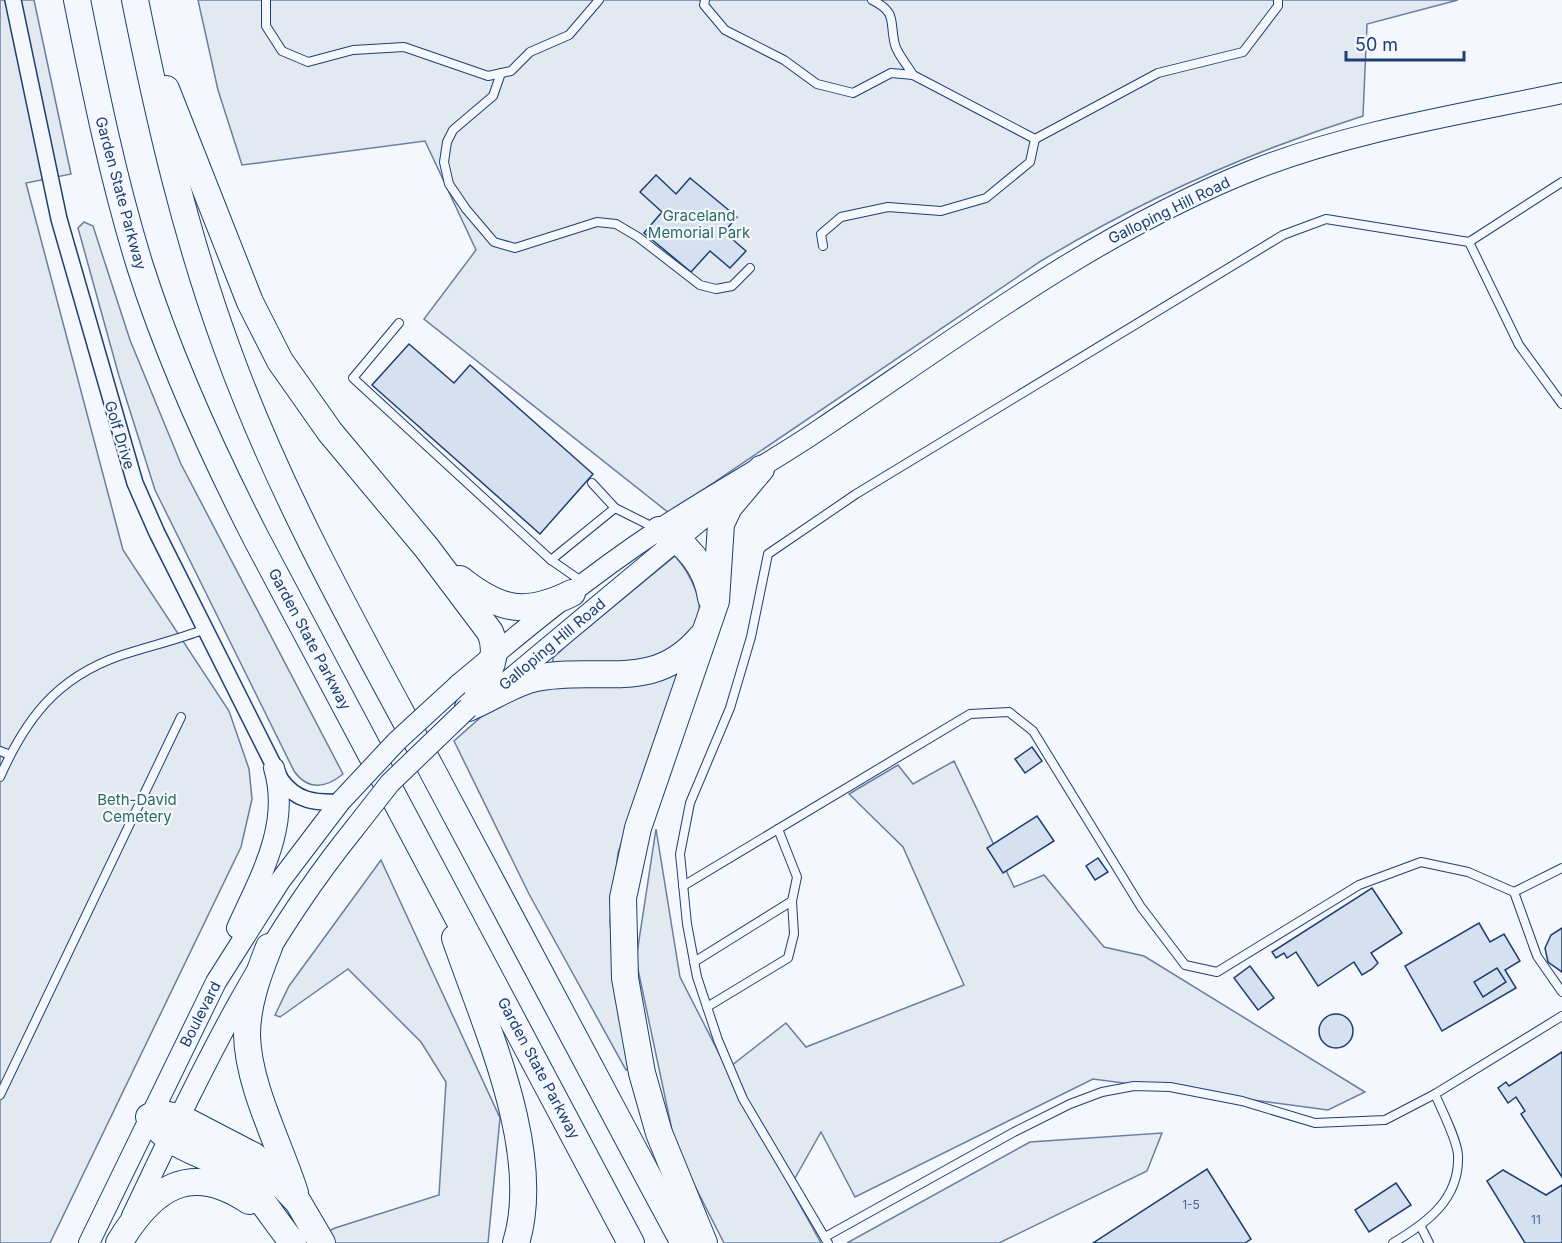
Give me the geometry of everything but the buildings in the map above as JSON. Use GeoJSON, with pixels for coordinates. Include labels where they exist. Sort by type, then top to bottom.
{"type":"FeatureCollection","features":[{"type":"Feature","properties":{"kind":"highway","name":"Garden State Parkway"},"geometry":{"type":"LineString","coordinates":[[77,0],[99,109],[122,204],[144,277],[185,390],[256,538],[632,1243]]}},
{"type":"Feature","properties":{"kind":"highway"},"geometry":{"type":"LineString","coordinates":[[135,0],[168,94],[250,302],[272,347],[303,396],[330,432],[426,547],[486,626],[493,639],[495,653],[492,669],[463,697]]}},
{"type":"Feature","properties":{"kind":"highway"},"geometry":{"type":"LineString","coordinates":[[135,0],[164,138],[188,232],[229,354],[266,444],[337,590],[684,1243]]}},
{"type":"Feature","properties":{"kind":"highway"},"geometry":{"type":"LineString","coordinates":[[704,1243],[659,1132],[642,1073],[630,1016],[622,927],[625,883],[638,828],[710,622],[718,587],[721,524],[729,507],[761,470]]}},
{"type":"Feature","properties":{"kind":"highway"},"geometry":{"type":"LineString","coordinates":[[463,697],[538,677],[644,672],[663,668],[680,659],[710,622],[706,579],[690,553],[668,535]]}},
{"type":"Feature","properties":{"kind":"highway"},"geometry":{"type":"LineString","coordinates":[[426,547],[469,586],[505,606],[535,608],[578,589]]}},
{"type":"Feature","properties":{"kind":"highway"},"geometry":{"type":"LineString","coordinates":[[424,854],[498,1065],[517,1130],[525,1186],[516,1243]]}},
{"type":"Feature","properties":{"kind":"highway"},"geometry":{"type":"LineString","coordinates":[[269,946],[251,1002],[248,1046],[257,1084],[298,1202],[321,1243]]}},
{"type":"Feature","properties":{"kind":"highway"},"geometry":{"type":"LineString","coordinates":[[149,1117],[254,1156],[298,1202]]}},
{"type":"Feature","properties":{"kind":"highway"},"geometry":{"type":"LineString","coordinates":[[174,1127],[239,1177],[291,1240]]}},
{"type":"Feature","properties":{"kind":"highway"},"geometry":{"type":"LineString","coordinates":[[119,1243],[136,1216],[155,1197],[173,1186],[201,1181],[221,1185],[239,1194],[291,1240]]}},
{"type":"Feature","properties":{"kind":"main road","name":"Galloping Hill Road"},"geometry":{"type":"LineString","coordinates":[[495,653],[578,589],[668,535],[1051,275],[1124,230],[1167,208],[1311,149],[1405,125],[1562,93]]}},
{"type":"Feature","properties":{"kind":"main road","name":"Galloping Hill Road"},"geometry":{"type":"LineString","coordinates":[[340,802],[397,741],[463,697],[500,688],[668,535]]}},
{"type":"Feature","properties":{"kind":"main road","name":"Galloping Hill Road"},"geometry":{"type":"LineString","coordinates":[[354,830],[390,783],[463,697]]}},
{"type":"Feature","properties":{"kind":"main road"},"geometry":{"type":"LineString","coordinates":[[201,1009],[275,837],[280,804],[274,768]]}},
{"type":"Feature","properties":{"kind":"main road"},"geometry":{"type":"LineString","coordinates":[[340,802],[369,794],[390,783]]}},
{"type":"Feature","properties":{"kind":"main road","name":"Boulevard"},"geometry":{"type":"LineString","coordinates":[[88,1243],[201,1009],[263,906],[340,802]]}},
{"type":"Feature","properties":{"kind":"main road","name":"Boulevard"},"geometry":{"type":"LineString","coordinates":[[119,1243],[225,1023],[269,946],[319,874],[354,830]]}},
{"type":"Feature","properties":{"kind":"street","name":"Golf Drive"},"geometry":{"type":"LineString","coordinates":[[13,0],[60,219],[125,451],[145,508],[286,788],[299,798],[314,802],[340,802]]}},
{"type":"Feature","properties":{"kind":"lane"},"geometry":{"type":"LineString","coordinates":[[266,0],[266,26],[282,51],[308,62],[353,50],[404,48],[488,76],[511,71],[530,52],[569,35],[599,0]]}},
{"type":"Feature","properties":{"kind":"lane"},"geometry":{"type":"LineString","coordinates":[[705,0],[704,5],[725,30],[784,60],[818,84],[853,93],[891,73],[913,75],[1035,139]]}},
{"type":"Feature","properties":{"kind":"lane"},"geometry":{"type":"LineString","coordinates":[[872,0],[886,7],[893,21],[895,46],[913,75]]}},
{"type":"Feature","properties":{"kind":"lane"},"geometry":{"type":"LineString","coordinates":[[823,246],[821,234],[841,217],[888,207],[942,211],[986,198],[1030,162],[1035,139],[1158,73],[1243,52],[1278,6],[1278,0]]}},
{"type":"Feature","properties":{"kind":"lane"},"geometry":{"type":"LineString","coordinates":[[501,74],[493,96],[453,130],[447,142],[444,162],[449,184],[466,209],[494,242],[515,248],[597,222],[616,224],[638,237],[700,285],[716,289],[732,286],[750,268]]}},
{"type":"Feature","properties":{"kind":"lane"},"geometry":{"type":"LineString","coordinates":[[1562,182],[1468,242],[1326,219],[1283,235],[856,494],[768,554],[751,637],[730,708],[690,802],[680,854],[694,962],[707,1007],[743,1099],[826,1240],[1024,1128],[1070,1104],[1102,1092],[1134,1086],[1170,1087],[1242,1101],[1315,1122],[1358,1123],[1385,1120],[1435,1094],[1562,1016]]}},
{"type":"Feature","properties":{"kind":"lane"},"geometry":{"type":"LineString","coordinates":[[1468,242],[1519,345],[1562,404]]}},
{"type":"Feature","properties":{"kind":"lane"},"geometry":{"type":"LineString","coordinates":[[399,323],[353,378],[551,560],[578,589]]}},
{"type":"Feature","properties":{"kind":"lane"},"geometry":{"type":"LineString","coordinates":[[592,483],[615,508],[668,535]]}},
{"type":"Feature","properties":{"kind":"lane"},"geometry":{"type":"LineString","coordinates":[[551,560],[615,508]]}},
{"type":"Feature","properties":{"kind":"lane"},"geometry":{"type":"LineString","coordinates":[[0,777],[26,727],[44,702],[81,673],[118,656],[205,630]]}},
{"type":"Feature","properties":{"kind":"lane"},"geometry":{"type":"LineString","coordinates":[[683,886],[970,714],[1009,712],[1033,731],[1141,907],[1185,965],[1216,972],[1359,885],[1421,862],[1468,872],[1514,892],[1537,956],[1562,992]]}},
{"type":"Feature","properties":{"kind":"lane"},"geometry":{"type":"LineString","coordinates":[[0,1095],[181,717]]}},
{"type":"Feature","properties":{"kind":"lane"},"geometry":{"type":"LineString","coordinates":[[0,751],[10,755]]}},
{"type":"Feature","properties":{"kind":"lane"},"geometry":{"type":"LineString","coordinates":[[707,1007],[788,958],[794,934],[792,901],[797,877],[778,830]]}},
{"type":"Feature","properties":{"kind":"lane"},"geometry":{"type":"LineString","coordinates":[[1514,892],[1562,868]]}},
{"type":"Feature","properties":{"kind":"lane"},"geometry":{"type":"LineString","coordinates":[[694,962],[792,901]]}},
{"type":"Feature","properties":{"kind":"lane"},"geometry":{"type":"LineString","coordinates":[[1393,1243],[1421,1227],[1451,1193],[1458,1154],[1435,1094]]}},
{"type":"Feature","properties":{"kind":"lane"},"geometry":{"type":"LineString","coordinates":[[1421,1227],[1429,1243]]}},
{"type":"Feature","properties":{"kind":"green space","name":"Beth-David Cemetery"},"geometry":{"type":"Polygon","coordinates":[[[0,0],[34,0],[71,174],[26,183],[123,550],[229,711],[249,769],[252,799],[241,847],[50,1243],[0,1243],[0,0]]]}},
{"type":"Feature","properties":{"kind":"green space","name":"Graceland Memorial Park"},"geometry":{"type":"Polygon","coordinates":[[[198,0],[1458,0],[1367,24],[1363,116],[1238,161],[1158,197],[1079,238],[1041,261],[669,513],[424,319],[476,250],[425,141],[242,165],[218,90],[198,0]]]}},
{"type":"Feature","properties":{"kind":"green space"},"geometry":{"type":"Polygon","coordinates":[[[84,222],[93,226],[130,340],[181,464],[343,774],[337,779],[324,784],[311,784],[305,782],[294,771],[155,490],[119,376],[78,228],[84,222]]]}},
{"type":"Feature","properties":{"kind":"green space"},"geometry":{"type":"Polygon","coordinates":[[[675,556],[695,589],[699,608],[698,618],[688,636],[662,662],[553,666],[553,658],[568,644],[675,556]]]}},
{"type":"Feature","properties":{"kind":"green space"},"geometry":{"type":"Polygon","coordinates":[[[674,672],[678,677],[618,853],[610,921],[617,998],[631,1066],[626,1070],[529,894],[454,741],[499,701],[532,686],[674,672]]]}},
{"type":"Feature","properties":{"kind":"green space"},"geometry":{"type":"Polygon","coordinates":[[[954,761],[1014,887],[1044,875],[1104,947],[1144,956],[1365,1092],[1328,1110],[1093,1079],[855,1197],[821,1132],[790,1187],[821,1243],[724,1243],[676,1149],[636,960],[656,829],[680,977],[727,1069],[786,1023],[806,1047],[964,985],[903,847],[849,794],[898,765],[913,784],[954,761]]]}},
{"type":"Feature","properties":{"kind":"green space"},"geometry":{"type":"Polygon","coordinates":[[[381,860],[500,1118],[488,1243],[305,1243],[335,1228],[439,1195],[446,1082],[421,1042],[348,969],[280,1017],[275,1015],[289,986],[381,860]]]}},
{"type":"Feature","properties":{"kind":"green space"},"geometry":{"type":"Polygon","coordinates":[[[1162,1133],[1147,1171],[999,1243],[847,1243],[1030,1142],[1162,1133]]]}}]}
